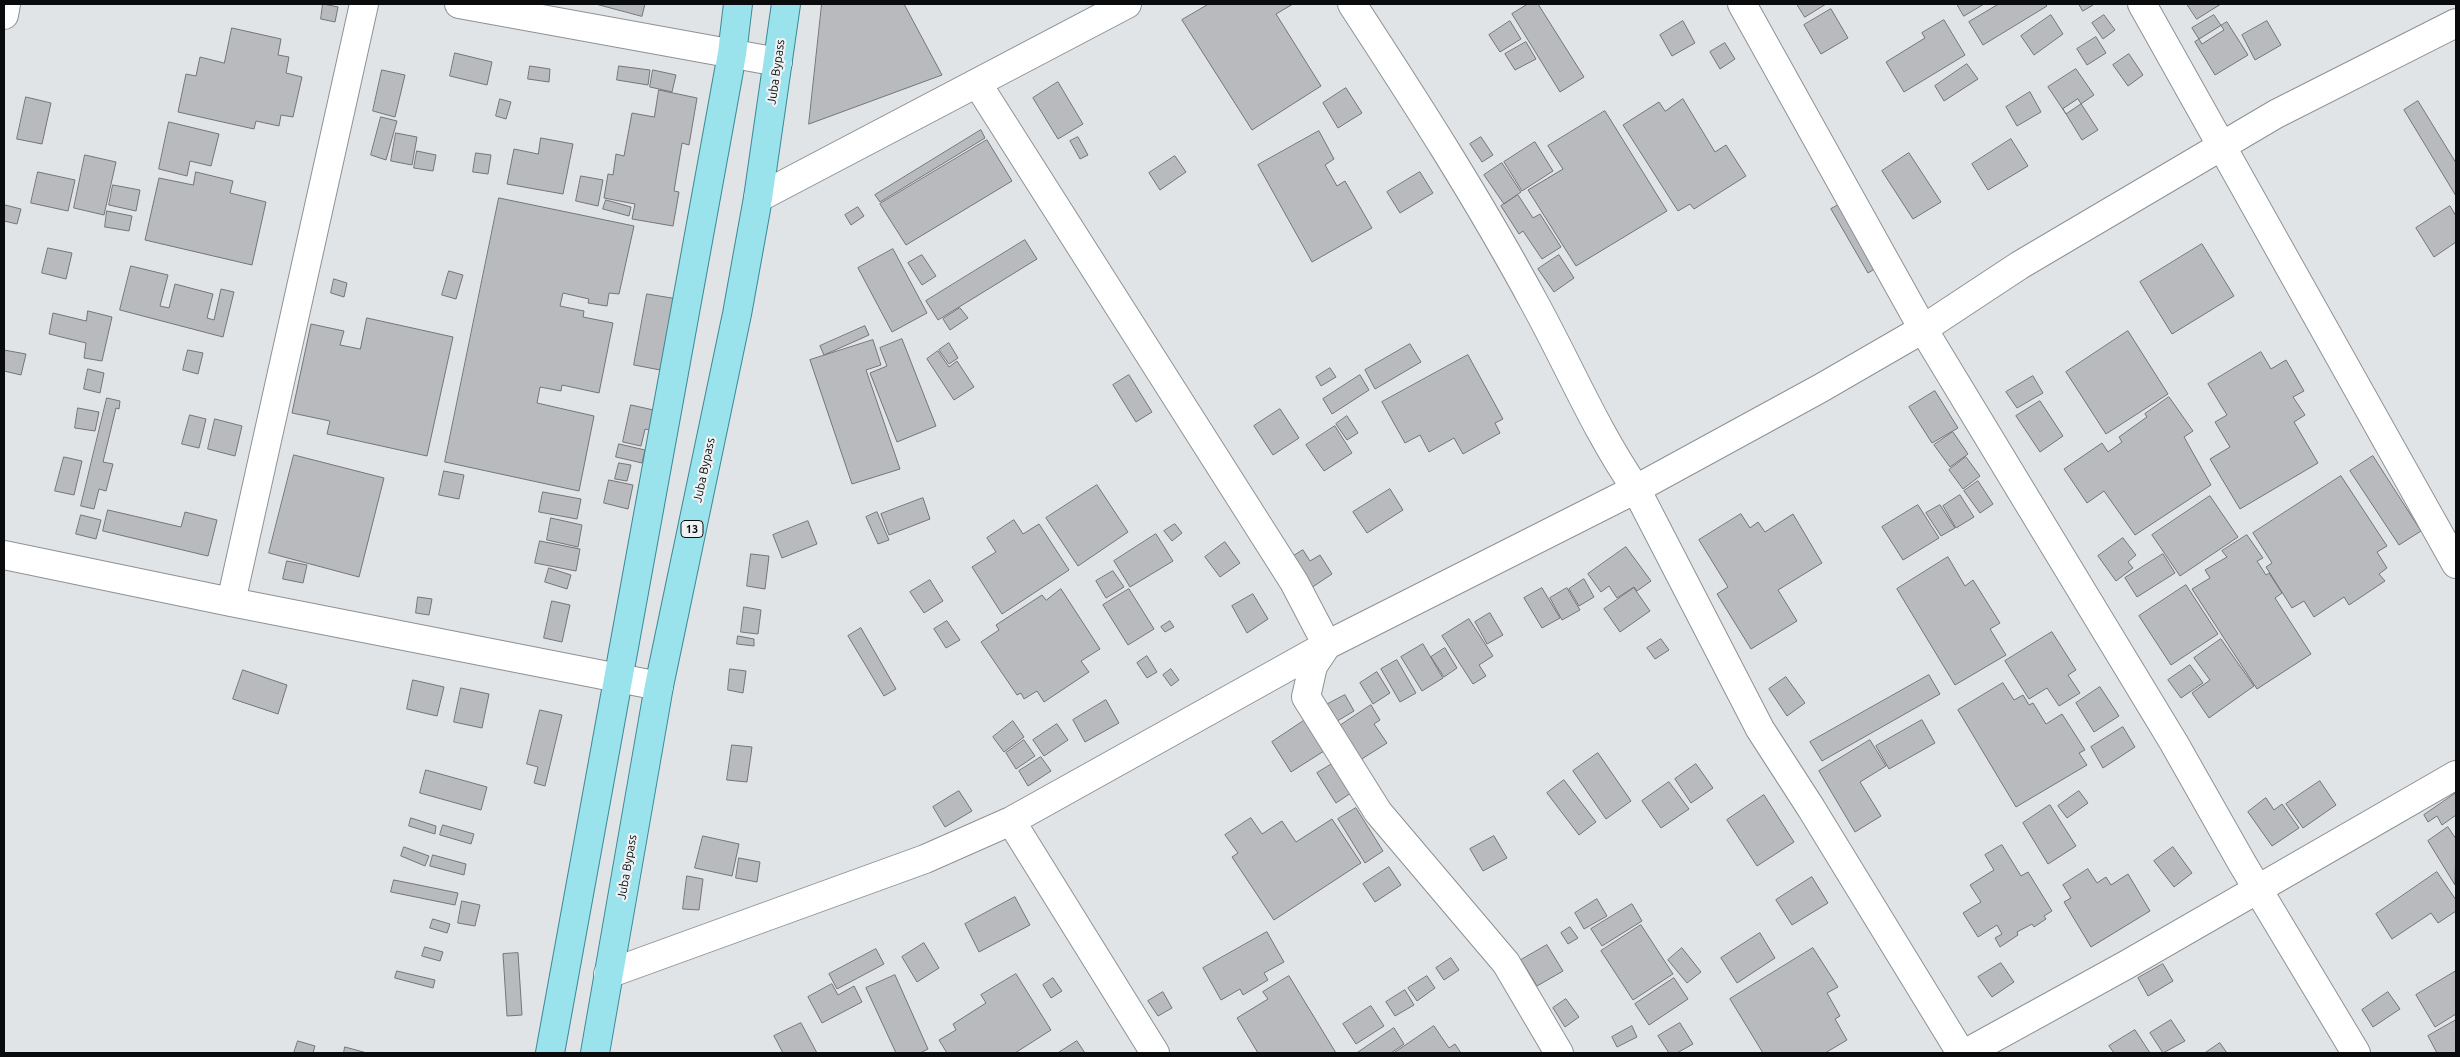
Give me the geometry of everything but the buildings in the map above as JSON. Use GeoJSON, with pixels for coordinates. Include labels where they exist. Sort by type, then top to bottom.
{"type":"FeatureCollection","features":[{"type":"Feature","properties":{"kind":"main road"},"geometry":{"type":"LineString","coordinates":[[550,1053],[620,678],[732,54],[738,4]]}},
{"type":"Feature","properties":{"kind":"main road","name":"Juba Bypass"},"geometry":{"type":"LineString","coordinates":[[595,1053],[659,686],[737,314],[758,198],[786,4]]}},
{"type":"Feature","properties":{"kind":"street"},"geometry":{"type":"LineString","coordinates":[[4,15],[6,4]]}},
{"type":"Feature","properties":{"kind":"street"},"geometry":{"type":"LineString","coordinates":[[231,602],[364,4]]}},
{"type":"Feature","properties":{"kind":"street"},"geometry":{"type":"LineString","coordinates":[[459,4],[778,62]]}},
{"type":"Feature","properties":{"kind":"street"},"geometry":{"type":"LineString","coordinates":[[758,198],[1127,4]]}},
{"type":"Feature","properties":{"kind":"street"},"geometry":{"type":"LineString","coordinates":[[1352,4],[1443,144],[1535,303],[1613,456],[1636,489],[1760,729],[1962,1053]]}},
{"type":"Feature","properties":{"kind":"street"},"geometry":{"type":"LineString","coordinates":[[1742,4],[1923,329],[2174,743],[2257,888],[2356,1053]]}},
{"type":"Feature","properties":{"kind":"street"},"geometry":{"type":"LineString","coordinates":[[2142,4],[2456,564]]}},
{"type":"Feature","properties":{"kind":"street"},"geometry":{"type":"LineString","coordinates":[[608,974],[924,859],[1012,821],[1327,645],[1636,489],[1821,388],[1923,329],[2020,266],[2276,114],[2456,23]]}},
{"type":"Feature","properties":{"kind":"street"},"geometry":{"type":"LineString","coordinates":[[977,83],[1294,582],[1327,645]]}},
{"type":"Feature","properties":{"kind":"street"},"geometry":{"type":"LineString","coordinates":[[4,555],[231,602],[659,686]]}},
{"type":"Feature","properties":{"kind":"street"},"geometry":{"type":"LineString","coordinates":[[1327,645],[1313,666],[1306,697],[1378,812],[1506,963],[1559,1053]]}},
{"type":"Feature","properties":{"kind":"street"},"geometry":{"type":"LineString","coordinates":[[1966,1053],[2126,965],[2456,775]]}},
{"type":"Feature","properties":{"kind":"street"},"geometry":{"type":"LineString","coordinates":[[1012,821],[1155,1053]]}}]}
